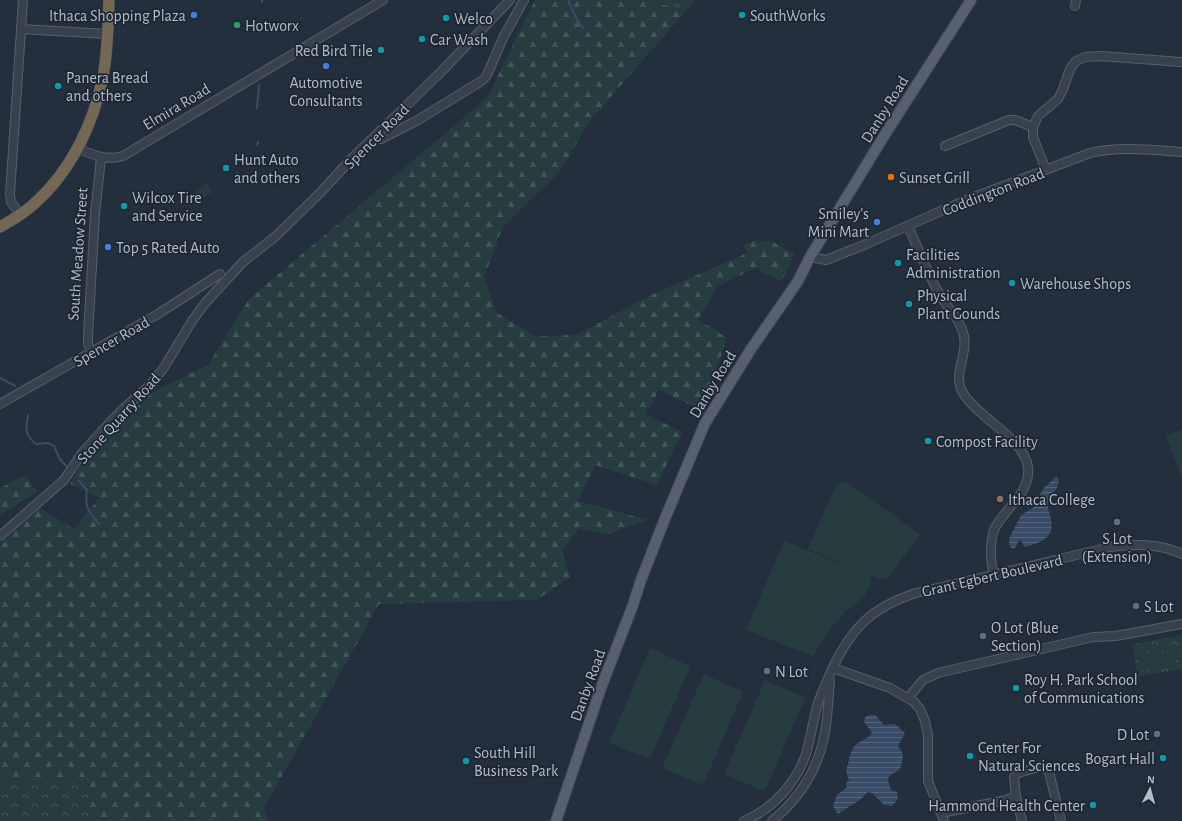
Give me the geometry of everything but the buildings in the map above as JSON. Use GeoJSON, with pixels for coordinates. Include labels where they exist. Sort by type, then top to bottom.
{"type":"FeatureCollection","features":[{"type":"Feature","properties":{"kind":"highway"},"geometry":{"type":"LineString","coordinates":[[0,227],[21,215],[36,203],[70,163],[99,95],[104,67],[109,0]]}},
{"type":"Feature","properties":{"kind":"main road","name":"Danby Road"},"geometry":{"type":"LineString","coordinates":[[556,821],[602,685],[633,605],[643,574],[705,423],[751,349],[798,281],[810,257],[884,136],[971,0]]}},
{"type":"Feature","properties":{"kind":"street"},"geometry":{"type":"LineString","coordinates":[[21,215],[11,202],[10,194],[23,0]]}},
{"type":"Feature","properties":{"kind":"street","name":"Elmira Road"},"geometry":{"type":"LineString","coordinates":[[77,148],[101,158],[118,157],[136,148],[382,0]]}},
{"type":"Feature","properties":{"kind":"street","name":"Spencer Road"},"geometry":{"type":"LineString","coordinates":[[237,268],[251,254],[276,236],[439,74],[510,0]]}},
{"type":"Feature","properties":{"kind":"street"},"geometry":{"type":"LineString","coordinates":[[375,136],[381,139],[388,136],[418,120],[483,80],[487,75],[503,38],[524,0]]}},
{"type":"Feature","properties":{"kind":"street"},"geometry":{"type":"LineString","coordinates":[[21,29],[107,34]]}},
{"type":"Feature","properties":{"kind":"street"},"geometry":{"type":"LineString","coordinates":[[1046,170],[1034,137],[1033,127],[1038,116],[1058,99],[1070,69],[1079,59],[1100,56],[1182,62]]}},
{"type":"Feature","properties":{"kind":"street"},"geometry":{"type":"LineString","coordinates":[[945,146],[1013,119],[1033,127]]}},
{"type":"Feature","properties":{"kind":"street","name":"Coddington Road"},"geometry":{"type":"LineString","coordinates":[[810,257],[826,260],[966,200],[1090,153],[1109,150],[1143,149],[1182,152]]}},
{"type":"Feature","properties":{"kind":"street","name":"South Meadow Street"},"geometry":{"type":"LineString","coordinates":[[91,352],[88,343],[88,336],[95,214],[101,158]]}},
{"type":"Feature","properties":{"kind":"street"},"geometry":{"type":"LineString","coordinates":[[908,226],[940,295],[961,328],[964,336],[964,350],[959,376],[963,393],[972,405],[1018,447],[1028,465],[1028,474],[1025,487],[998,523],[993,534],[991,542],[991,559],[994,575]]}},
{"type":"Feature","properties":{"kind":"street","name":"Stone Quarry Road"},"geometry":{"type":"LineString","coordinates":[[0,536],[64,480],[82,453],[101,432],[123,409],[150,385],[163,369],[192,321],[206,302],[237,268]]}},
{"type":"Feature","properties":{"kind":"street","name":"Spencer Road"},"geometry":{"type":"LineString","coordinates":[[0,404],[158,314],[220,274]]}},
{"type":"Feature","properties":{"kind":"street","name":"Grant Egbert Boulevard"},"geometry":{"type":"LineString","coordinates":[[747,820],[766,809],[780,797],[801,766],[806,752],[818,702],[842,648],[864,620],[880,609],[910,595],[1110,547],[1129,545],[1155,546],[1182,554]]}},
{"type":"Feature","properties":{"kind":"street"},"geometry":{"type":"LineString","coordinates":[[908,698],[923,680],[938,673],[1093,637],[1116,636],[1182,624]]}},
{"type":"Feature","properties":{"kind":"street"},"geometry":{"type":"LineString","coordinates":[[833,668],[890,688],[914,702],[920,709],[925,721],[928,736],[928,780],[943,817],[1016,796]]}},
{"type":"Feature","properties":{"kind":"street","name":"Grant Egbert Boulevard"},"geometry":{"type":"LineString","coordinates":[[772,821],[786,810],[813,772],[827,719],[830,681],[833,668]]}},
{"type":"Feature","properties":{"kind":"street"},"geometry":{"type":"LineString","coordinates":[[1022,821],[1016,796],[1014,777],[1018,773],[1042,766],[1049,772],[1061,821]]}},
{"type":"Feature","properties":{"kind":"green space"},"geometry":{"type":"Polygon","coordinates":[[[535,0],[649,0],[685,12],[589,122],[559,173],[503,226],[484,278],[497,313],[535,336],[576,335],[647,297],[747,253],[743,245],[756,240],[773,242],[795,254],[781,282],[756,268],[718,286],[698,319],[727,338],[703,411],[659,390],[646,414],[682,432],[657,485],[595,465],[578,501],[648,520],[608,534],[579,529],[562,551],[570,577],[537,600],[379,604],[264,808],[268,821],[0,821],[0,544],[40,508],[74,529],[99,498],[70,484],[89,452],[151,393],[208,365],[249,299],[487,98],[535,0]]]}},
{"type":"Feature","properties":{"kind":"green space"},"geometry":{"type":"Polygon","coordinates":[[[649,0],[691,0],[694,1],[685,12],[649,0]]]}},
{"type":"Feature","properties":{"kind":"green space"},"geometry":{"type":"Polygon","coordinates":[[[207,184],[212,192],[200,200],[195,192],[207,184]]]}},
{"type":"Feature","properties":{"kind":"green space"},"geometry":{"type":"Polygon","coordinates":[[[1182,430],[1182,478],[1166,436],[1182,430]]]}},
{"type":"Feature","properties":{"kind":"green space"},"geometry":{"type":"Polygon","coordinates":[[[25,475],[37,492],[0,515],[0,488],[25,475]]]}},
{"type":"Feature","properties":{"kind":"green space"},"geometry":{"type":"Polygon","coordinates":[[[846,482],[920,534],[888,578],[883,580],[871,576],[872,579],[864,597],[847,610],[831,628],[813,656],[746,630],[784,541],[854,569],[808,549],[836,484],[846,482]]]}},
{"type":"Feature","properties":{"kind":"green space"},"geometry":{"type":"Polygon","coordinates":[[[1182,635],[1182,669],[1138,677],[1132,644],[1182,635]]]}},
{"type":"Feature","properties":{"kind":"green space"},"geometry":{"type":"Polygon","coordinates":[[[1172,643],[1176,664],[1166,666],[1162,645],[1172,643]]]}},
{"type":"Feature","properties":{"kind":"green space"},"geometry":{"type":"Polygon","coordinates":[[[1159,645],[1163,666],[1153,668],[1149,647],[1159,645]]]}},
{"type":"Feature","properties":{"kind":"green space"},"geometry":{"type":"Polygon","coordinates":[[[650,648],[690,666],[650,759],[609,743],[650,648]]]}},
{"type":"Feature","properties":{"kind":"green space"},"geometry":{"type":"Polygon","coordinates":[[[1146,648],[1150,669],[1140,671],[1136,649],[1146,648]]]}},
{"type":"Feature","properties":{"kind":"green space"},"geometry":{"type":"Polygon","coordinates":[[[704,674],[743,692],[703,785],[662,768],[704,674]]]}},
{"type":"Feature","properties":{"kind":"green space"},"geometry":{"type":"Polygon","coordinates":[[[765,680],[805,698],[765,791],[724,775],[765,680]]]}},
{"type":"Feature","properties":{"kind":"green space"},"geometry":{"type":"Polygon","coordinates":[[[91,778],[88,821],[0,821],[0,783],[91,778]]]}},
{"type":"Feature","properties":{"kind":"water"},"geometry":{"type":"Polygon","coordinates":[[[1056,477],[1058,478],[1058,485],[1050,497],[1048,504],[1052,526],[1048,536],[1041,542],[1024,547],[1023,543],[1019,540],[1015,548],[1011,548],[1009,545],[1009,539],[1021,515],[1034,507],[1040,500],[1040,495],[1044,488],[1056,477]]]}},
{"type":"Feature","properties":{"kind":"water"},"geometry":{"type":"Polygon","coordinates":[[[875,715],[884,725],[895,724],[905,733],[898,746],[903,757],[900,769],[889,776],[888,780],[891,790],[897,792],[898,799],[892,806],[884,805],[872,793],[868,792],[861,799],[838,814],[833,806],[837,795],[847,787],[846,783],[849,780],[846,771],[851,752],[855,745],[870,736],[872,733],[864,722],[865,717],[875,715]]]}},
{"type":"Feature","properties":{"kind":"waterway"},"geometry":{"type":"LineString","coordinates":[[568,0],[576,18],[583,28]]}},
{"type":"Feature","properties":{"kind":"waterway"},"geometry":{"type":"LineString","coordinates":[[257,108],[259,85]]}},
{"type":"Feature","properties":{"kind":"waterway"},"geometry":{"type":"LineString","coordinates":[[0,378],[15,386]]}},
{"type":"Feature","properties":{"kind":"waterway"},"geometry":{"type":"LineString","coordinates":[[28,415],[26,428],[29,437],[36,444],[48,443],[54,446],[59,458],[67,467]]}},
{"type":"Feature","properties":{"kind":"waterway"},"geometry":{"type":"LineString","coordinates":[[79,481],[87,490],[86,501],[88,509],[99,524]]}},
{"type":"Feature","properties":{"kind":"place","name":"Ithaca Shopping Plaza"},"geometry":{"type":"Point","coordinates":[194,15]}},
{"type":"Feature","properties":{"kind":"place","name":"SouthWorks"},"geometry":{"type":"Point","coordinates":[742,15]}},
{"type":"Feature","properties":{"kind":"place","name":"Welco"},"geometry":{"type":"Point","coordinates":[446,18]}},
{"type":"Feature","properties":{"kind":"place","name":"Hotworx"},"geometry":{"type":"Point","coordinates":[237,25]}},
{"type":"Feature","properties":{"kind":"place","name":"Car Wash"},"geometry":{"type":"Point","coordinates":[422,39]}},
{"type":"Feature","properties":{"kind":"place","name":"Red Bird Tile"},"geometry":{"type":"Point","coordinates":[381,50]}},
{"type":"Feature","properties":{"kind":"place","name":"Automotive Consultants"},"geometry":{"type":"Point","coordinates":[326,66]}},
{"type":"Feature","properties":{"kind":"place","name":"Panera Bread and others"},"geometry":{"type":"Point","coordinates":[58,86]}},
{"type":"Feature","properties":{"kind":"place","name":"Hunt Auto and others"},"geometry":{"type":"Point","coordinates":[226,168]}},
{"type":"Feature","properties":{"kind":"place","name":"Sunset Grill"},"geometry":{"type":"Point","coordinates":[891,177]}},
{"type":"Feature","properties":{"kind":"place","name":"Wilcox Tire and Service"},"geometry":{"type":"Point","coordinates":[124,206]}},
{"type":"Feature","properties":{"kind":"place","name":"Smiley's Mini Mart"},"geometry":{"type":"Point","coordinates":[877,222]}},
{"type":"Feature","properties":{"kind":"place","name":"Top 5 Rated Auto"},"geometry":{"type":"Point","coordinates":[108,247]}},
{"type":"Feature","properties":{"kind":"place","name":"Facilities Administration"},"geometry":{"type":"Point","coordinates":[898,263]}},
{"type":"Feature","properties":{"kind":"place","name":"Warehouse Shops"},"geometry":{"type":"Point","coordinates":[1012,283]}},
{"type":"Feature","properties":{"kind":"place","name":"Physical Plant Gounds"},"geometry":{"type":"Point","coordinates":[909,304]}},
{"type":"Feature","properties":{"kind":"place","name":"Compost Facility"},"geometry":{"type":"Point","coordinates":[928,441]}},
{"type":"Feature","properties":{"kind":"place","name":"Ithaca College"},"geometry":{"type":"Point","coordinates":[1000,499]}},
{"type":"Feature","properties":{"kind":"place","name":"S Lot (Extension)"},"geometry":{"type":"Point","coordinates":[1117,522]}},
{"type":"Feature","properties":{"kind":"place","name":"S Lot"},"geometry":{"type":"Point","coordinates":[1136,606]}},
{"type":"Feature","properties":{"kind":"place","name":"O Lot (Blue Section)"},"geometry":{"type":"Point","coordinates":[983,636]}},
{"type":"Feature","properties":{"kind":"place","name":"N Lot"},"geometry":{"type":"Point","coordinates":[767,671]}},
{"type":"Feature","properties":{"kind":"place","name":"Roy H. Park School of Communications"},"geometry":{"type":"Point","coordinates":[1016,688]}},
{"type":"Feature","properties":{"kind":"place","name":"D Lot"},"geometry":{"type":"Point","coordinates":[1157,734]}},
{"type":"Feature","properties":{"kind":"place","name":"Center For Natural Sciences"},"geometry":{"type":"Point","coordinates":[970,756]}},
{"type":"Feature","properties":{"kind":"place","name":"Bogart Hall"},"geometry":{"type":"Point","coordinates":[1163,758]}},
{"type":"Feature","properties":{"kind":"place","name":"South Hill Business Park"},"geometry":{"type":"Point","coordinates":[466,761]}},
{"type":"Feature","properties":{"kind":"place","name":"Hammond Health Center"},"geometry":{"type":"Point","coordinates":[1093,805]}}]}
